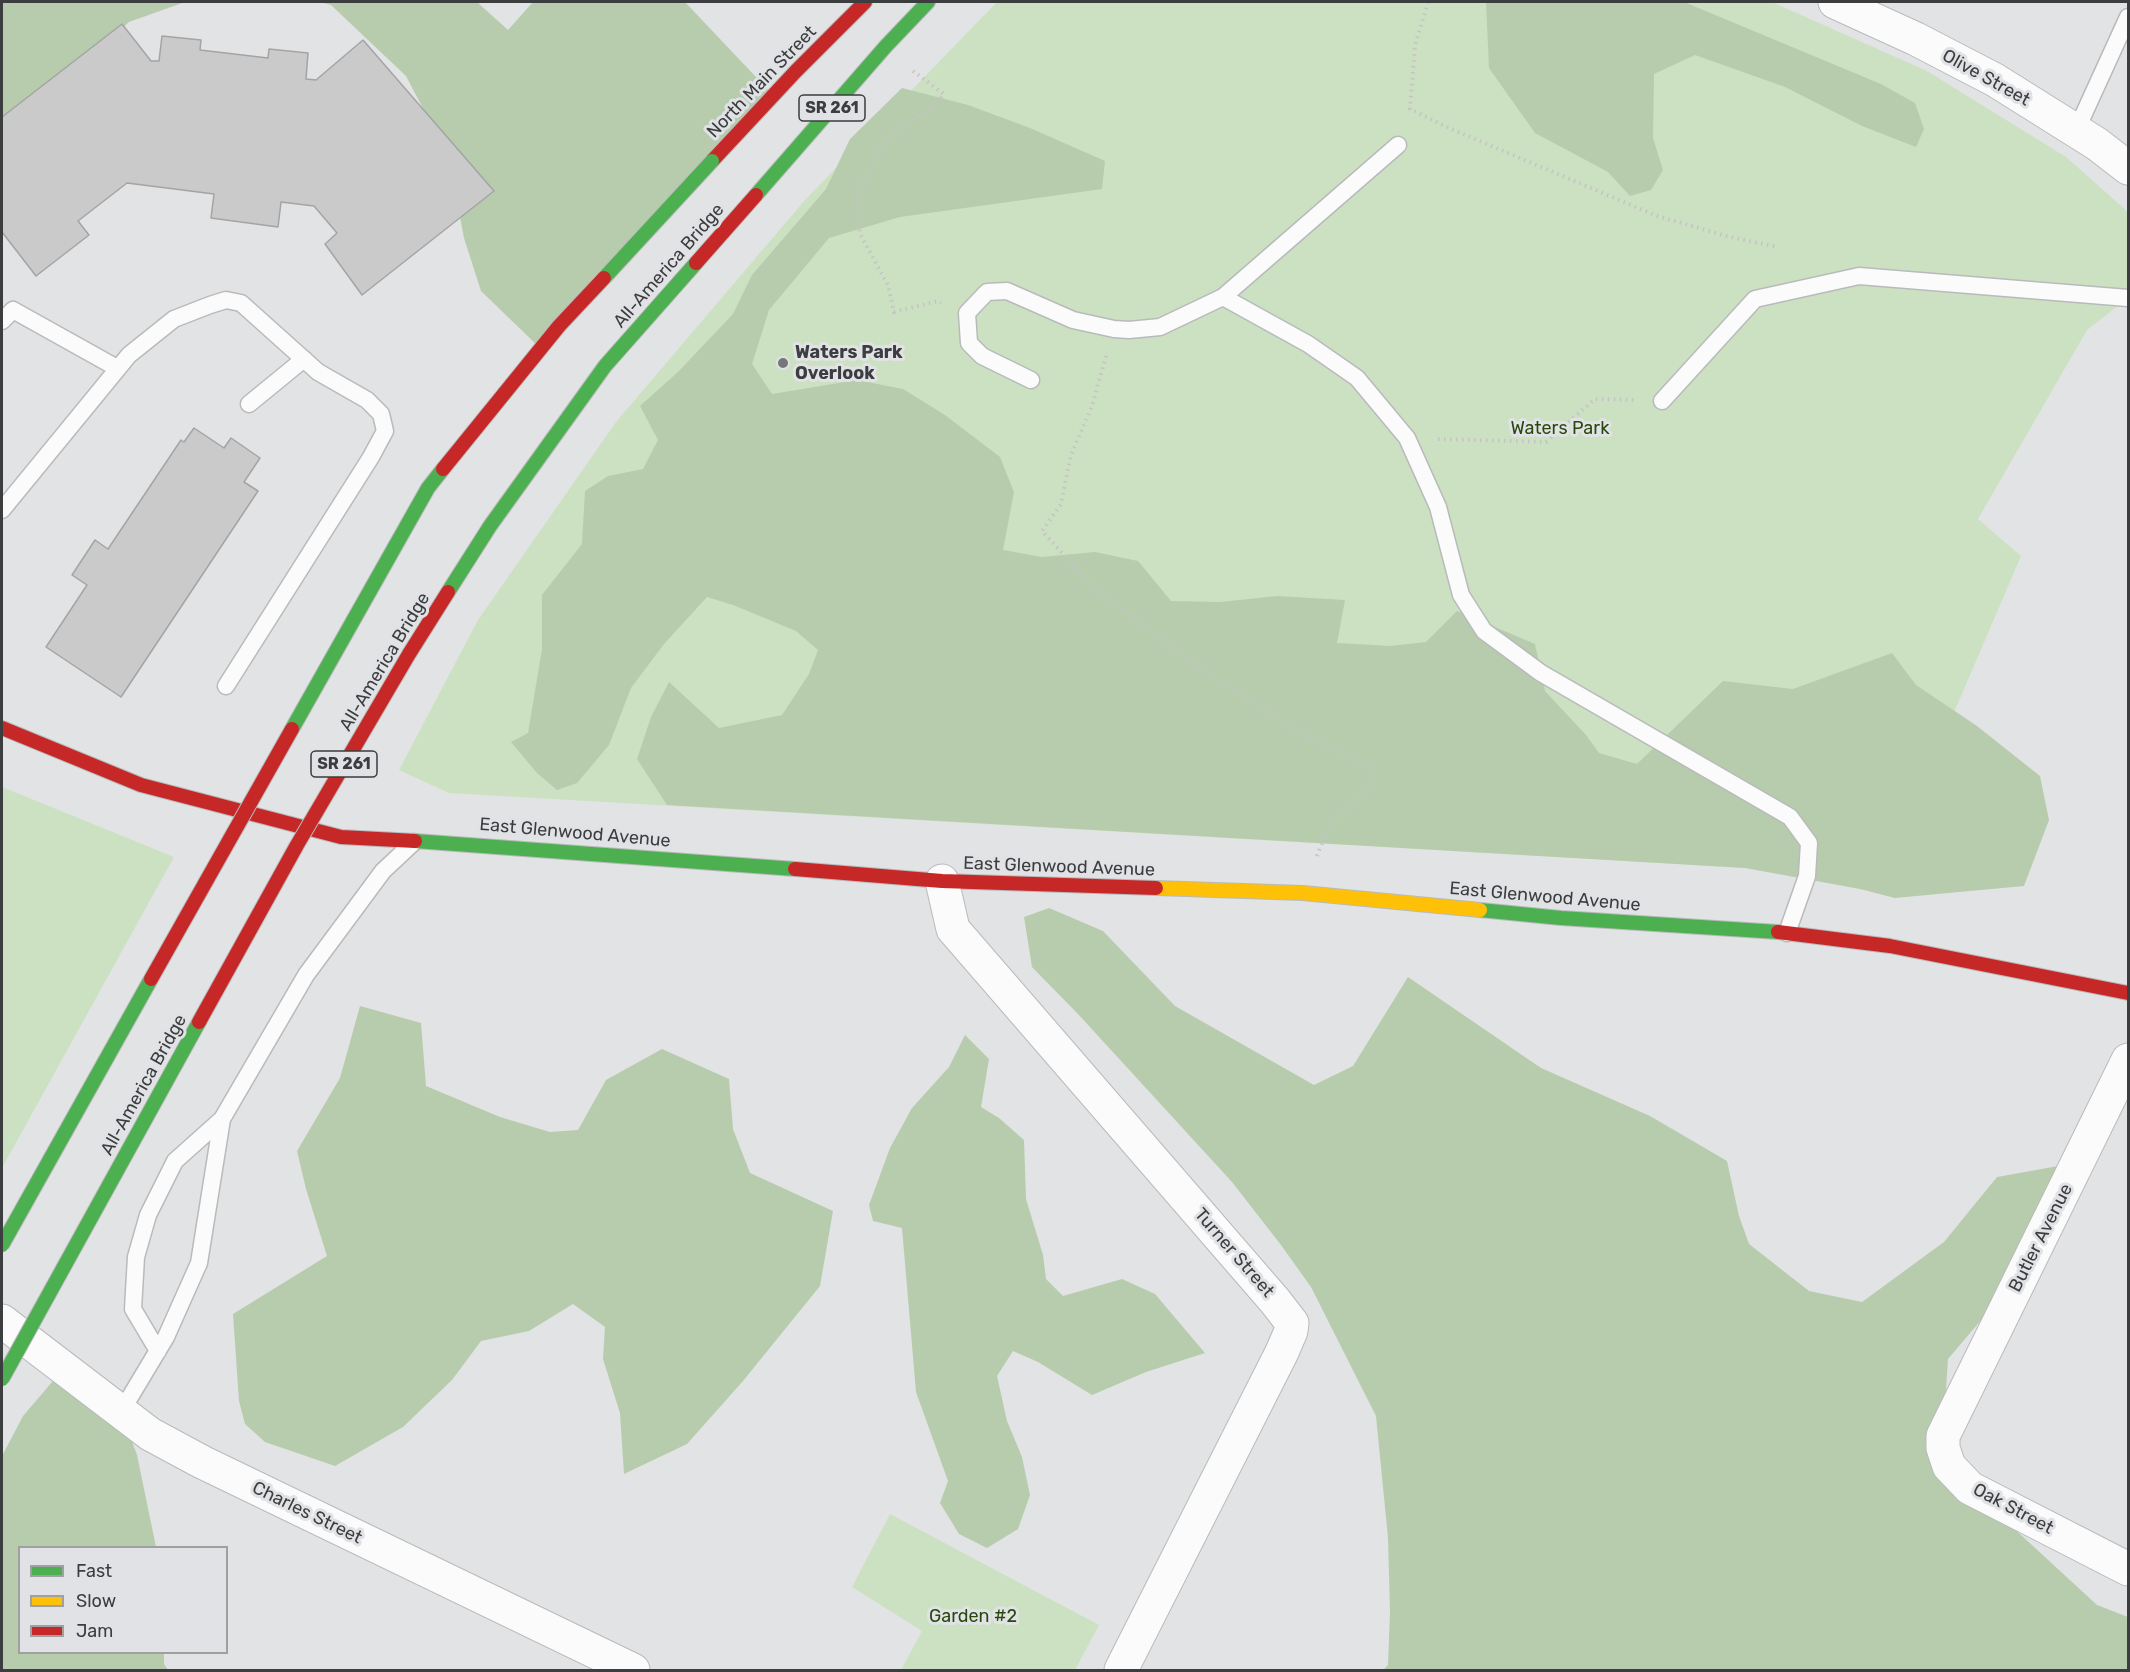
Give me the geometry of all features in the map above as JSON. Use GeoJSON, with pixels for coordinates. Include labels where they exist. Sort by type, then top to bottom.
{"type":"FeatureCollection","features":[{"type":"Feature","properties":{"kind":"main road","name":"North Main Street"},"geometry":{"type":"LineString","coordinates":[[712,161],[796,71],[865,2]]}},
{"type":"Feature","properties":{"kind":"main road","name":"All-America Bridge"},"geometry":{"type":"LineString","coordinates":[[2,1379],[297,845],[477,546],[605,366],[886,46],[928,2]]}},
{"type":"Feature","properties":{"kind":"main road","name":"All-America Bridge"},"geometry":{"type":"LineString","coordinates":[[2,1245],[428,488],[559,327],[712,161]]}},
{"type":"Feature","properties":{"kind":"main road","name":"East Glenwood Avenue"},"geometry":{"type":"LineString","coordinates":[[2,728],[141,785],[341,837],[465,843],[942,881],[1303,893],[1561,918],[1787,933],[1890,946],[2128,993]]}},
{"type":"Feature","properties":{"kind":"street","name":"Olive Street"},"geometry":{"type":"LineString","coordinates":[[1835,2],[1916,39],[1995,80],[2076,131],[2128,168]]}},
{"type":"Feature","properties":{"kind":"street","name":"Turner Street"},"geometry":{"type":"LineString","coordinates":[[942,881],[953,929],[1292,1323],[1282,1352],[1121,1671]]}},
{"type":"Feature","properties":{"kind":"street","name":"Butler Avenue"},"geometry":{"type":"LineString","coordinates":[[1952,1416],[2128,1060]]}},
{"type":"Feature","properties":{"kind":"street","name":"Charles Street"},"geometry":{"type":"LineString","coordinates":[[2,1321],[150,1434],[202,1462],[633,1671]]}},
{"type":"Feature","properties":{"kind":"street","name":"Oak Street"},"geometry":{"type":"LineString","coordinates":[[1952,1416],[1943,1436],[1943,1448],[1949,1466],[1970,1488],[2128,1569]]}},
{"type":"Feature","properties":{"kind":"lane"},"geometry":{"type":"LineString","coordinates":[[2076,131],[2128,17]]}},
{"type":"Feature","properties":{"kind":"lane"},"geometry":{"type":"LineString","coordinates":[[1031,380],[982,356],[969,343],[967,313],[987,292],[1007,291],[1073,320],[1114,329],[1160,327],[1223,297],[1398,145]]}},
{"type":"Feature","properties":{"kind":"lane"},"geometry":{"type":"LineString","coordinates":[[1662,401],[1755,299],[1859,276],[2128,298]]}},
{"type":"Feature","properties":{"kind":"lane"},"geometry":{"type":"LineString","coordinates":[[1223,297],[1308,344],[1357,378],[1407,438],[1438,507],[1461,594],[1484,631],[1541,673],[1790,817],[1809,843],[1807,876],[1787,933]]}},
{"type":"Feature","properties":{"kind":"lane"},"geometry":{"type":"LineString","coordinates":[[2,510],[129,355],[174,319],[191,310],[226,300],[241,303],[318,372],[367,400],[381,414],[385,431],[371,457],[226,686]]}},
{"type":"Feature","properties":{"kind":"lane"},"geometry":{"type":"LineString","coordinates":[[2,321],[14,310],[117,368]]}},
{"type":"Feature","properties":{"kind":"lane"},"geometry":{"type":"LineString","coordinates":[[249,404],[304,359]]}},
{"type":"Feature","properties":{"kind":"lane"},"geometry":{"type":"LineString","coordinates":[[158,1351],[133,1309],[136,1257],[148,1215],[175,1161],[222,1119],[306,975],[383,871],[416,840]]}},
{"type":"Feature","properties":{"kind":"lane"},"geometry":{"type":"LineString","coordinates":[[121,1412],[166,1337],[199,1263],[222,1119]]}},
{"type":"Feature","properties":{"kind":"path"},"geometry":{"type":"LineString","coordinates":[[1428,2],[1415,45],[1410,109],[1449,128],[1657,216],[1730,237],[1778,247]]}},
{"type":"Feature","properties":{"kind":"path"},"geometry":{"type":"LineString","coordinates":[[944,94],[931,109],[893,132],[882,147],[860,189],[857,204],[860,234],[888,285],[894,312],[938,301],[967,313]]}},
{"type":"Feature","properties":{"kind":"path"},"geometry":{"type":"LineString","coordinates":[[1114,329],[1092,406],[1071,455],[1061,504],[1042,531],[1098,592],[1203,670],[1297,731],[1354,757],[1369,767],[1371,783],[1359,799],[1341,813],[1327,831],[1303,893]]}},
{"type":"Feature","properties":{"kind":"path"},"geometry":{"type":"LineString","coordinates":[[1407,438],[1546,442],[1595,399],[1662,401]]}},
{"type":"Feature","properties":{"kind":"green space"},"geometry":{"type":"Polygon","coordinates":[[[2,2],[185,2],[129,22],[91,57],[2,126],[2,2]]]}},
{"type":"Feature","properties":{"kind":"green space"},"geometry":{"type":"Polygon","coordinates":[[[320,2],[477,2],[508,30],[533,2],[685,2],[773,95],[541,349],[481,291],[464,238],[449,158],[406,76],[331,5],[320,2]]]}},
{"type":"Feature","properties":{"kind":"green space","name":"Waters Park"},"geometry":{"type":"Polygon","coordinates":[[[997,2],[1772,2],[1927,71],[2066,157],[2128,212],[2128,298],[2087,330],[1978,519],[2021,556],[1884,876],[449,793],[399,770],[478,620],[616,422],[805,200],[997,2]]]}},
{"type":"Feature","properties":{"kind":"green space"},"geometry":{"type":"Polygon","coordinates":[[[1486,2],[1684,2],[1881,84],[1915,103],[1924,129],[1916,147],[1862,126],[1785,87],[1695,55],[1654,74],[1653,138],[1663,170],[1651,190],[1630,196],[1608,172],[1535,133],[1489,68],[1486,2]]]}},
{"type":"Feature","properties":{"kind":"green space"},"geometry":{"type":"Polygon","coordinates":[[[902,88],[968,105],[1030,128],[1105,161],[1102,189],[900,217],[829,238],[769,310],[752,364],[772,394],[857,380],[903,389],[945,415],[1000,457],[1014,492],[1003,550],[1042,557],[1095,552],[1138,561],[1171,601],[1220,602],[1277,596],[1345,600],[1337,643],[1390,646],[1426,642],[1457,611],[1535,644],[1545,691],[1586,735],[1599,753],[1637,764],[1723,681],[1793,689],[1892,653],[1916,685],[1977,726],[2040,776],[2049,820],[2024,886],[1895,898],[1860,889],[1745,868],[667,805],[637,759],[651,717],[669,682],[719,728],[782,715],[809,674],[818,650],[796,631],[733,605],[707,597],[664,644],[631,688],[609,745],[577,783],[557,790],[537,773],[511,742],[528,733],[542,649],[542,595],[582,544],[585,491],[608,476],[643,469],[658,440],[640,406],[678,372],[733,314],[752,275],[826,189],[850,139],[902,88]]]}},
{"type":"Feature","properties":{"kind":"green space"},"geometry":{"type":"Polygon","coordinates":[[[2,787],[174,857],[2,1168],[2,787]]]}},
{"type":"Feature","properties":{"kind":"green space"},"geometry":{"type":"Polygon","coordinates":[[[1049,908],[1103,931],[1175,1006],[1314,1085],[1353,1066],[1408,977],[1541,1068],[1650,1116],[1727,1161],[1739,1216],[1749,1244],[1809,1291],[1862,1302],[1944,1242],[1997,1177],[2064,1165],[1993,1306],[1948,1359],[1943,1436],[1970,1488],[2097,1605],[2128,1617],[2128,1670],[1383,1670],[1388,1665],[1390,1612],[1388,1538],[1376,1416],[1311,1287],[1281,1245],[1232,1182],[1032,967],[1024,917],[1049,908]]]}},
{"type":"Feature","properties":{"kind":"green space"},"geometry":{"type":"Polygon","coordinates":[[[360,1006],[421,1023],[426,1086],[500,1117],[550,1132],[578,1130],[606,1080],[662,1049],[729,1079],[733,1129],[750,1173],[833,1211],[820,1286],[743,1381],[687,1444],[624,1474],[620,1413],[603,1359],[605,1327],[573,1304],[529,1331],[481,1341],[452,1380],[403,1427],[335,1466],[265,1442],[245,1424],[239,1401],[233,1314],[327,1256],[297,1151],[340,1078],[360,1006]]]}},
{"type":"Feature","properties":{"kind":"green space"},"geometry":{"type":"Polygon","coordinates":[[[965,1035],[989,1059],[981,1107],[999,1118],[1024,1140],[1026,1199],[1043,1255],[1046,1279],[1063,1296],[1122,1279],[1155,1294],[1205,1353],[1146,1372],[1092,1395],[1038,1362],[1013,1351],[997,1376],[1007,1421],[1022,1457],[1030,1495],[1018,1529],[987,1548],[959,1534],[940,1503],[948,1481],[916,1392],[902,1228],[873,1221],[869,1205],[890,1148],[912,1108],[949,1067],[965,1035]]]}},
{"type":"Feature","properties":{"kind":"green space"},"geometry":{"type":"Polygon","coordinates":[[[64,1368],[121,1412],[137,1455],[156,1546],[18,1546],[18,1654],[164,1654],[164,1664],[168,1670],[2,1670],[2,1456],[23,1416],[64,1368]]]}},
{"type":"Feature","properties":{"kind":"green space","name":"Garden #2"},"geometry":{"type":"Polygon","coordinates":[[[890,1514],[1099,1625],[1075,1670],[901,1670],[922,1631],[852,1587],[890,1514]]]}},
{"type":"Feature","properties":{"kind":"building"},"geometry":{"type":"Polygon","coordinates":[[[122,24],[151,61],[159,61],[162,36],[201,40],[200,50],[268,58],[269,49],[308,53],[306,79],[316,80],[363,40],[494,191],[362,295],[325,244],[337,233],[314,206],[281,202],[278,227],[211,218],[214,194],[127,183],[78,221],[89,235],[36,276],[2,232],[2,117],[122,24]]]}},
{"type":"Feature","properties":{"kind":"building"},"geometry":{"type":"Polygon","coordinates":[[[194,428],[224,448],[231,438],[260,458],[244,482],[258,491],[121,697],[46,647],[87,585],[72,575],[95,540],[108,549],[181,440],[184,442],[194,428]]]}},
{"type":"Feature","properties":{"kind":"traffic: fast"},"geometry":{"type":"LineString","coordinates":[[756,195],[886,46],[928,2]]}},
{"type":"Feature","properties":{"kind":"traffic: fast"},"geometry":{"type":"LineString","coordinates":[[604,278],[712,161]]}},
{"type":"Feature","properties":{"kind":"traffic: fast"},"geometry":{"type":"LineString","coordinates":[[448,592],[490,526],[605,366],[696,263]]}},
{"type":"Feature","properties":{"kind":"traffic: fast"},"geometry":{"type":"LineString","coordinates":[[292,729],[428,488],[443,469]]}},
{"type":"Feature","properties":{"kind":"traffic: fast"},"geometry":{"type":"LineString","coordinates":[[415,841],[795,869]]}},
{"type":"Feature","properties":{"kind":"traffic: fast"},"geometry":{"type":"LineString","coordinates":[[1480,910],[1561,918],[1778,932]]}},
{"type":"Feature","properties":{"kind":"traffic: fast"},"geometry":{"type":"LineString","coordinates":[[2,1245],[151,979]]}},
{"type":"Feature","properties":{"kind":"traffic: fast"},"geometry":{"type":"LineString","coordinates":[[2,1379],[199,1022]]}},
{"type":"Feature","properties":{"kind":"traffic: slow"},"geometry":{"type":"LineString","coordinates":[[1156,888],[1303,893],[1480,910]]}},
{"type":"Feature","properties":{"kind":"traffic: jam"},"geometry":{"type":"LineString","coordinates":[[712,161],[796,71],[865,2]]}},
{"type":"Feature","properties":{"kind":"traffic: jam"},"geometry":{"type":"LineString","coordinates":[[696,263],[756,195]]}},
{"type":"Feature","properties":{"kind":"traffic: jam"},"geometry":{"type":"LineString","coordinates":[[443,469],[559,326],[604,278]]}},
{"type":"Feature","properties":{"kind":"traffic: jam"},"geometry":{"type":"LineString","coordinates":[[199,1022],[297,845],[448,592]]}},
{"type":"Feature","properties":{"kind":"traffic: jam"},"geometry":{"type":"LineString","coordinates":[[2,728],[141,785],[341,837],[415,841]]}},
{"type":"Feature","properties":{"kind":"traffic: jam"},"geometry":{"type":"LineString","coordinates":[[151,979],[292,729]]}},
{"type":"Feature","properties":{"kind":"traffic: jam"},"geometry":{"type":"LineString","coordinates":[[795,869],[942,881],[1156,888]]}},
{"type":"Feature","properties":{"kind":"traffic: jam"},"geometry":{"type":"LineString","coordinates":[[1778,932],[1890,946],[2128,993]]}},
{"type":"Feature","properties":{"kind":"place","name":"Waters Park Overlook"},"geometry":{"type":"Point","coordinates":[783,363]}}]}
